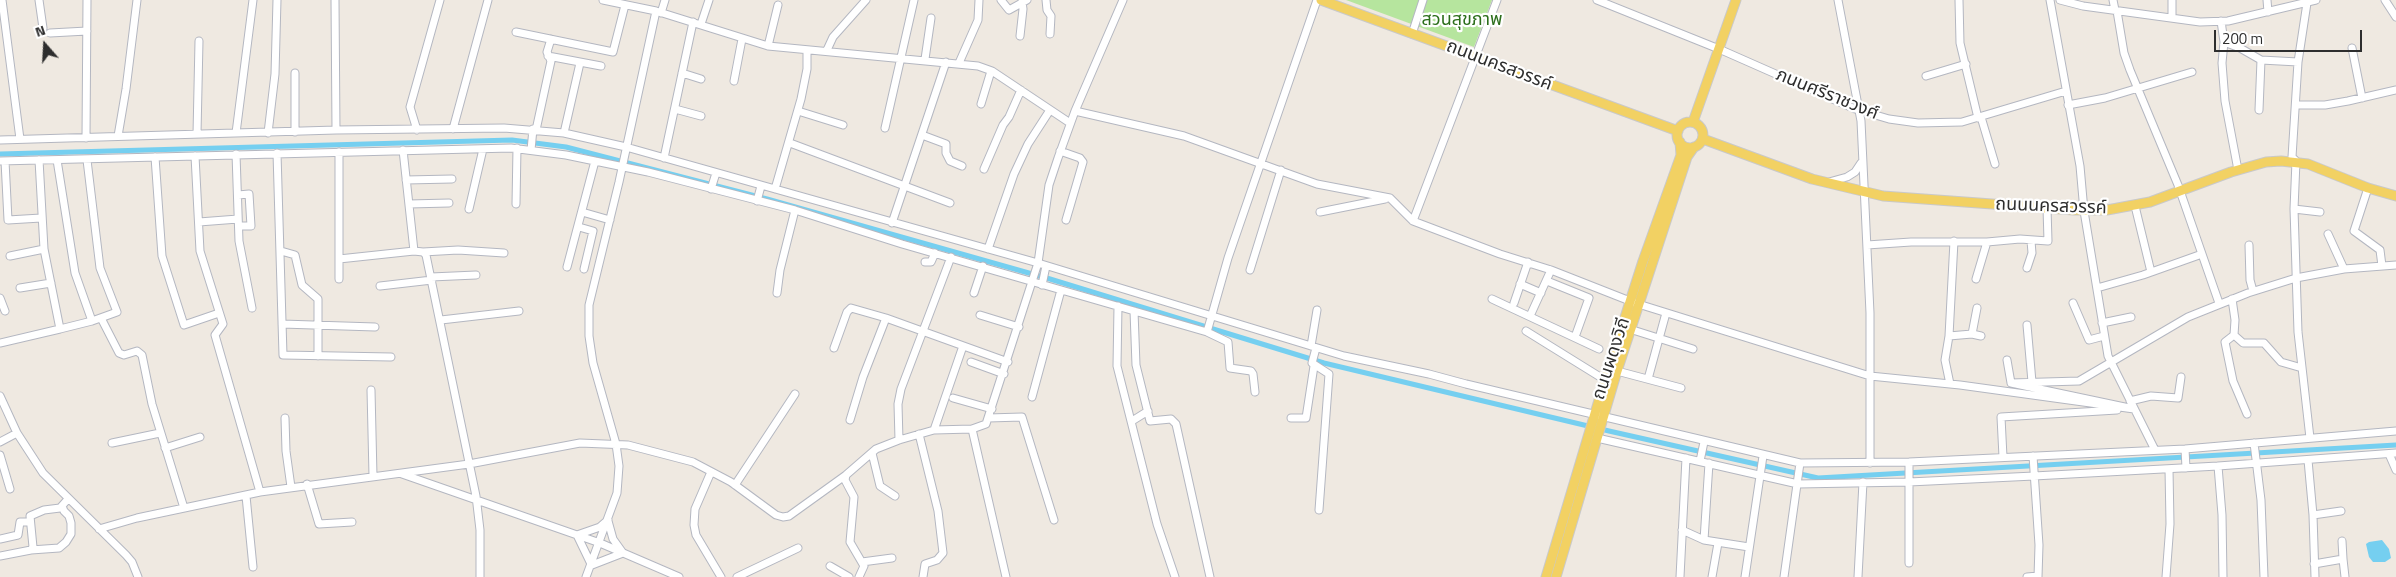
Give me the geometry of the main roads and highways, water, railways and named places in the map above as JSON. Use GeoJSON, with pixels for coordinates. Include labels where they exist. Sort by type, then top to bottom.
{"type":"FeatureCollection","features":[{"type":"Feature","properties":{"kind":"main road","name":"ถนนนครสวรรค์"},"geometry":{"type":"LineString","coordinates":[[1321,0],[1678,131]]}},
{"type":"Feature","properties":{"kind":"main road"},"geometry":{"type":"LineString","coordinates":[[1693,122],[1736,0]]}},
{"type":"Feature","properties":{"kind":"main road"},"geometry":{"type":"LineString","coordinates":[[1693,122],[1700,127],[1702,139],[1694,147],[1686,147],[1680,142],[1678,131],[1684,124],[1693,122]]}},
{"type":"Feature","properties":{"kind":"main road","name":"ถนนนครสวรรค์"},"geometry":{"type":"LineString","coordinates":[[1702,139],[1824,182],[1864,193],[2084,211],[2107,210],[2136,206],[2266,162],[2296,161],[2317,167],[2368,188],[2396,196]]}},
{"type":"Feature","properties":{"kind":"main road","name":"ถนนผดุงวิถี"},"geometry":{"type":"LineString","coordinates":[[1597,418],[1617,371],[1635,303],[1643,261],[1682,155],[1680,142]]}},
{"type":"Feature","properties":{"kind":"main road","name":"ถนนผดุงวิถี"},"geometry":{"type":"LineString","coordinates":[[1556,577],[1595,434],[1605,380],[1635,303],[1687,157],[1694,147]]}},
{"type":"Feature","properties":{"kind":"main road","name":"ถนนผดุงวิถี"},"geometry":{"type":"LineString","coordinates":[[1546,577],[1595,434]]}},
{"type":"Feature","properties":{"kind":"water"},"geometry":{"type":"Polygon","coordinates":[[[2382,540],[2389,549],[2391,558],[2385,562],[2373,562],[2369,557],[2366,544],[2382,540]]]}},
{"type":"Feature","properties":{"kind":"waterway"},"geometry":{"type":"LineString","coordinates":[[0,154],[512,140],[566,147],[767,199],[1050,279],[1324,363],[1609,431],[1818,478],[2396,445]]}},
{"type":"Feature","properties":{"kind":"park label","name":"สวนสุขภาพ"},"geometry":{"type":"Point","coordinates":[1462,21]}}]}
